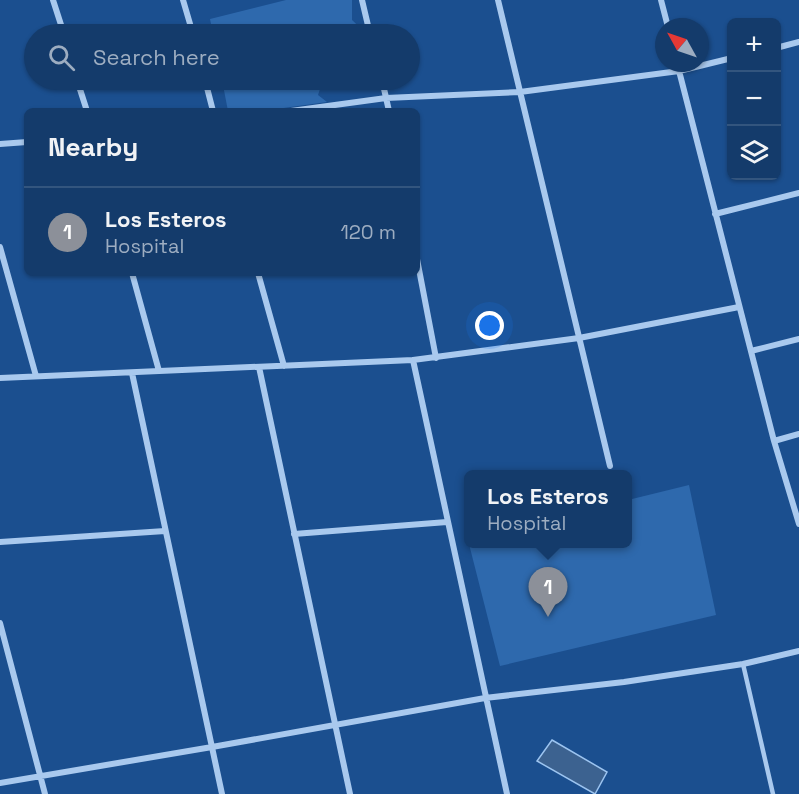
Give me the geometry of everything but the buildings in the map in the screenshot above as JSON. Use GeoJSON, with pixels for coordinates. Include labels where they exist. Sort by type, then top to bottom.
{"type":"FeatureCollection","features":[{"type":"Feature","properties":{"kind":"street"},"geometry":{"type":"LineString","coordinates":[[53,0],[61,24]]}},
{"type":"Feature","properties":{"kind":"street"},"geometry":{"type":"LineString","coordinates":[[183,0],[190,24]]}},
{"type":"Feature","properties":{"kind":"street"},"geometry":{"type":"LineString","coordinates":[[362,0],[368,24]]}},
{"type":"Feature","properties":{"kind":"street"},"geometry":{"type":"LineString","coordinates":[[498,0],[610,466]]}},
{"type":"Feature","properties":{"kind":"street"},"geometry":{"type":"LineString","coordinates":[[661,0],[666,18]]}},
{"type":"Feature","properties":{"kind":"street"},"geometry":{"type":"LineString","coordinates":[[781,47],[799,42]]}},
{"type":"Feature","properties":{"kind":"street"},"geometry":{"type":"LineString","coordinates":[[709,64],[727,59]]}},
{"type":"Feature","properties":{"kind":"street"},"geometry":{"type":"LineString","coordinates":[[313,108],[386,98],[520,92],[671,72]]}},
{"type":"Feature","properties":{"kind":"street"},"geometry":{"type":"LineString","coordinates":[[679,72],[774,441],[799,524]]}},
{"type":"Feature","properties":{"kind":"street"},"geometry":{"type":"LineString","coordinates":[[80,90],[86,108]]}},
{"type":"Feature","properties":{"kind":"street"},"geometry":{"type":"LineString","coordinates":[[208,90],[212,108]]}},
{"type":"Feature","properties":{"kind":"street"},"geometry":{"type":"LineString","coordinates":[[384,90],[388,108]]}},
{"type":"Feature","properties":{"kind":"street"},"geometry":{"type":"LineString","coordinates":[[0,144],[24,142]]}},
{"type":"Feature","properties":{"kind":"street"},"geometry":{"type":"LineString","coordinates":[[715,214],[799,194]]}},
{"type":"Feature","properties":{"kind":"street"},"geometry":{"type":"LineString","coordinates":[[0,247],[36,376]]}},
{"type":"Feature","properties":{"kind":"street"},"geometry":{"type":"LineString","coordinates":[[420,275],[436,358]]}},
{"type":"Feature","properties":{"kind":"street"},"geometry":{"type":"LineString","coordinates":[[133,276],[159,371]]}},
{"type":"Feature","properties":{"kind":"street"},"geometry":{"type":"LineString","coordinates":[[259,276],[284,366]]}},
{"type":"Feature","properties":{"kind":"street"},"geometry":{"type":"LineString","coordinates":[[0,378],[436,358],[579,338],[739,307]]}},
{"type":"Feature","properties":{"kind":"street"},"geometry":{"type":"LineString","coordinates":[[751,351],[799,339]]}},
{"type":"Feature","properties":{"kind":"street"},"geometry":{"type":"LineString","coordinates":[[413,360],[507,794]]}},
{"type":"Feature","properties":{"kind":"street"},"geometry":{"type":"LineString","coordinates":[[260,367],[350,794]]}},
{"type":"Feature","properties":{"kind":"street"},"geometry":{"type":"LineString","coordinates":[[132,372],[222,794]]}},
{"type":"Feature","properties":{"kind":"street"},"geometry":{"type":"LineString","coordinates":[[774,441],[799,434]]}},
{"type":"Feature","properties":{"kind":"street"},"geometry":{"type":"LineString","coordinates":[[294,534],[447,522]]}},
{"type":"Feature","properties":{"kind":"street"},"geometry":{"type":"LineString","coordinates":[[0,542],[165,531]]}},
{"type":"Feature","properties":{"kind":"street"},"geometry":{"type":"LineString","coordinates":[[0,623],[45,794]]}},
{"type":"Feature","properties":{"kind":"street"},"geometry":{"type":"LineString","coordinates":[[0,783],[486,698],[624,682],[743,664],[799,651]]}},
{"type":"Feature","properties":{"kind":"lane"},"geometry":{"type":"LineString","coordinates":[[743,664],[773,794]]}},
{"type":"Feature","properties":{"kind":"shaded area"},"geometry":{"type":"Polygon","coordinates":[[[286,0],[352,0],[352,20],[356,24],[211,24],[210,19],[286,0]]]}},
{"type":"Feature","properties":{"kind":"shaded area"},"geometry":{"type":"Polygon","coordinates":[[[224,90],[320,90],[318,95],[327,102],[284,108],[227,108],[224,90]]]}},
{"type":"Feature","properties":{"kind":"shaded area"},"geometry":{"type":"Polygon","coordinates":[[[689,485],[716,615],[500,666],[470,548],[632,548],[632,499],[689,485]]]}},
{"type":"Feature","properties":{"kind":"shaded area"},"geometry":{"type":"Polygon","coordinates":[[[552,740],[607,772],[595,794],[537,761],[552,740]]]}},
{"type":"Feature","properties":{"kind":"place","name":"Los Esteros"},"geometry":{"type":"Point","coordinates":[548,617]}}]}
